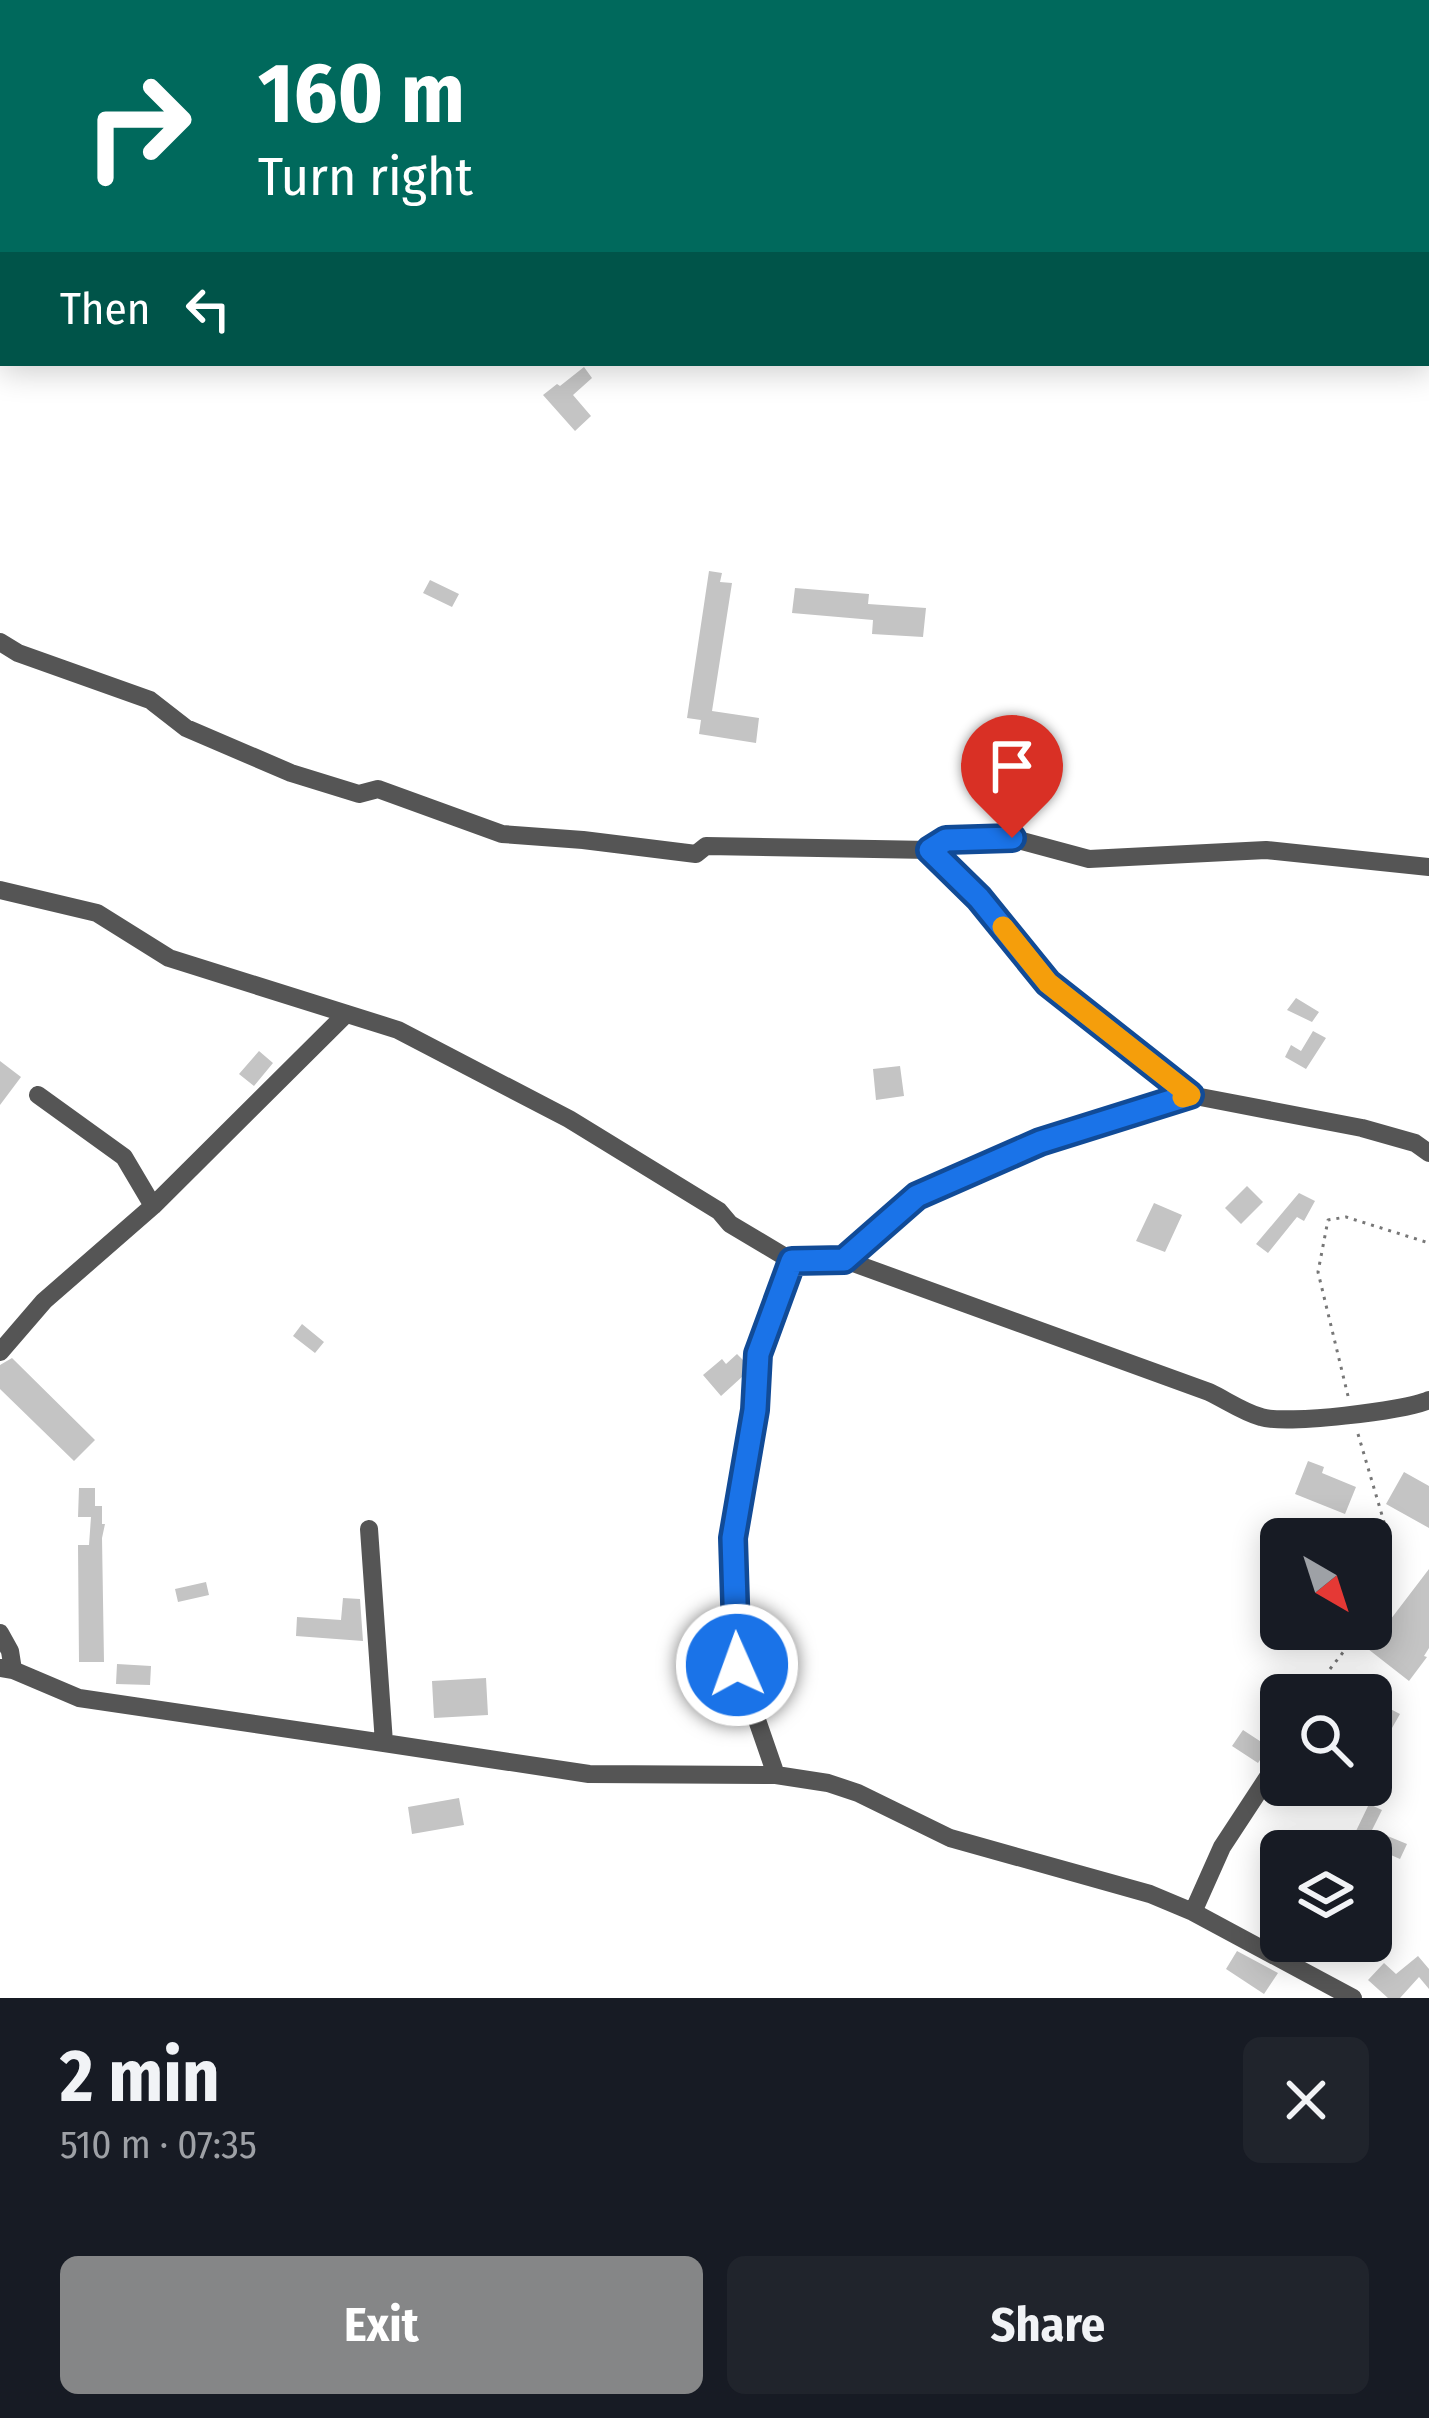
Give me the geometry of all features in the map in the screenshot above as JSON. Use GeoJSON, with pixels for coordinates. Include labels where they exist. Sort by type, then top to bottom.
{"type":"FeatureCollection","features":[{"type":"Feature","properties":{"kind":"street"},"geometry":{"type":"LineString","coordinates":[[0,642],[150,700],[186,728],[291,773],[359,794],[378,789],[502,834],[696,854],[706,846],[930,850],[946,840],[1012,838],[1089,859],[1266,850],[1429,867]]}},
{"type":"Feature","properties":{"kind":"street"},"geometry":{"type":"LineString","coordinates":[[930,850],[979,898],[1048,983],[1190,1095],[1362,1128],[1415,1143],[1429,1153]]}},
{"type":"Feature","properties":{"kind":"street"},"geometry":{"type":"LineString","coordinates":[[0,890],[97,913],[169,958],[398,1030],[569,1119],[792,1261],[844,1260],[1210,1392],[1263,1419],[1352,1415],[1429,1400]]}},
{"type":"Feature","properties":{"kind":"street"},"geometry":{"type":"LineString","coordinates":[[0,1352],[44,1301],[153,1205],[346,1014]]}},
{"type":"Feature","properties":{"kind":"street"},"geometry":{"type":"LineString","coordinates":[[38,1095],[124,1157],[153,1205]]}},
{"type":"Feature","properties":{"kind":"street"},"geometry":{"type":"LineString","coordinates":[[844,1260],[917,1196],[1040,1142],[1190,1095]]}},
{"type":"Feature","properties":{"kind":"street"},"geometry":{"type":"LineString","coordinates":[[776,1775],[737,1665],[733,1538],[755,1410],[758,1354],[792,1261]]}},
{"type":"Feature","properties":{"kind":"street"},"geometry":{"type":"LineString","coordinates":[[369,1529],[384,1743]]}},
{"type":"Feature","properties":{"kind":"street"},"geometry":{"type":"LineString","coordinates":[[0,1633],[10,1651],[6,1669],[80,1698],[589,1774],[800,1777],[858,1793],[950,1838],[1150,1894],[1353,1998]]}},
{"type":"Feature","properties":{"kind":"street"},"geometry":{"type":"LineString","coordinates":[[1192,1912],[1222,1846],[1260,1789]]}},
{"type":"Feature","properties":{"kind":"path"},"geometry":{"type":"LineString","coordinates":[[1383,1518],[1318,1272],[1328,1220],[1346,1217],[1429,1243]]}},
{"type":"Feature","properties":{"kind":"building"},"geometry":{"type":"Polygon","coordinates":[[[584,367],[592,378],[573,395],[591,416],[575,431],[543,395],[584,367]]]}},
{"type":"Feature","properties":{"kind":"building"},"geometry":{"type":"Polygon","coordinates":[[[709,571],[722,573],[720,582],[732,583],[712,711],[759,718],[756,743],[699,734],[701,720],[687,718],[709,571]]]}},
{"type":"Feature","properties":{"kind":"building"},"geometry":{"type":"Polygon","coordinates":[[[430,580],[459,594],[452,607],[423,593],[430,580]]]}},
{"type":"Feature","properties":{"kind":"building"},"geometry":{"type":"Polygon","coordinates":[[[795,588],[869,594],[868,604],[926,608],[923,637],[872,634],[873,620],[792,613],[795,588]]]}},
{"type":"Feature","properties":{"kind":"building"},"geometry":{"type":"Polygon","coordinates":[[[1296,998],[1319,1012],[1312,1022],[1287,1010],[1296,998]]]}},
{"type":"Feature","properties":{"kind":"building"},"geometry":{"type":"Polygon","coordinates":[[[1313,1031],[1326,1038],[1306,1069],[1285,1057],[1291,1045],[1301,1051],[1313,1031]]]}},
{"type":"Feature","properties":{"kind":"building"},"geometry":{"type":"Polygon","coordinates":[[[259,1051],[273,1063],[254,1086],[239,1074],[259,1051]]]}},
{"type":"Feature","properties":{"kind":"building"},"geometry":{"type":"Polygon","coordinates":[[[0,1061],[21,1077],[0,1105],[0,1061]]]}},
{"type":"Feature","properties":{"kind":"building"},"geometry":{"type":"Polygon","coordinates":[[[900,1066],[904,1096],[876,1100],[873,1069],[900,1066]]]}},
{"type":"Feature","properties":{"kind":"building"},"geometry":{"type":"Polygon","coordinates":[[[1247,1186],[1263,1202],[1241,1224],[1225,1208],[1247,1186]]]}},
{"type":"Feature","properties":{"kind":"building"},"geometry":{"type":"Polygon","coordinates":[[[1299,1193],[1315,1201],[1304,1221],[1297,1217],[1268,1253],[1256,1244],[1299,1193]]]}},
{"type":"Feature","properties":{"kind":"building"},"geometry":{"type":"Polygon","coordinates":[[[1154,1203],[1182,1215],[1165,1252],[1136,1241],[1154,1203]]]}},
{"type":"Feature","properties":{"kind":"building"},"geometry":{"type":"Polygon","coordinates":[[[302,1324],[324,1342],[315,1353],[293,1336],[302,1324]]]}},
{"type":"Feature","properties":{"kind":"building"},"geometry":{"type":"Polygon","coordinates":[[[737,1354],[744,1361],[743,1376],[721,1396],[703,1375],[722,1359],[726,1364],[737,1354]]]}},
{"type":"Feature","properties":{"kind":"building"},"geometry":{"type":"Polygon","coordinates":[[[12,1358],[95,1440],[74,1461],[0,1389],[0,1365],[12,1358]]]}},
{"type":"Feature","properties":{"kind":"building"},"geometry":{"type":"Polygon","coordinates":[[[1308,1461],[1324,1467],[1322,1473],[1356,1487],[1345,1514],[1295,1494],[1308,1461]]]}},
{"type":"Feature","properties":{"kind":"building"},"geometry":{"type":"Polygon","coordinates":[[[1404,1472],[1429,1486],[1429,1528],[1386,1504],[1404,1472]]]}},
{"type":"Feature","properties":{"kind":"building"},"geometry":{"type":"Polygon","coordinates":[[[79,1488],[95,1488],[95,1506],[102,1506],[105,1524],[104,1662],[79,1662],[78,1545],[89,1545],[91,1517],[78,1517],[79,1488]]]}},
{"type":"Feature","properties":{"kind":"building"},"geometry":{"type":"Polygon","coordinates":[[[1429,1569],[1429,1648],[1409,1681],[1369,1650],[1392,1650],[1392,1618],[1429,1569]]]}},
{"type":"Feature","properties":{"kind":"building"},"geometry":{"type":"Polygon","coordinates":[[[206,1582],[209,1595],[178,1602],[175,1589],[206,1582]]]}},
{"type":"Feature","properties":{"kind":"building"},"geometry":{"type":"Polygon","coordinates":[[[343,1598],[360,1599],[363,1641],[296,1636],[297,1617],[341,1620],[343,1598]]]}},
{"type":"Feature","properties":{"kind":"building"},"geometry":{"type":"Polygon","coordinates":[[[117,1664],[151,1666],[150,1685],[116,1684],[117,1664]]]}},
{"type":"Feature","properties":{"kind":"building"},"geometry":{"type":"Polygon","coordinates":[[[486,1678],[488,1715],[434,1718],[432,1681],[486,1678]]]}},
{"type":"Feature","properties":{"kind":"building"},"geometry":{"type":"Polygon","coordinates":[[[1243,1730],[1260,1741],[1260,1760],[1258,1763],[1232,1746],[1243,1730]]]}},
{"type":"Feature","properties":{"kind":"building"},"geometry":{"type":"Polygon","coordinates":[[[459,1798],[464,1825],[412,1834],[408,1807],[459,1798]]]}},
{"type":"Feature","properties":{"kind":"building"},"geometry":{"type":"Polygon","coordinates":[[[1368,1806],[1382,1810],[1372,1830],[1356,1830],[1368,1806]]]}},
{"type":"Feature","properties":{"kind":"building"},"geometry":{"type":"Polygon","coordinates":[[[1392,1838],[1407,1844],[1400,1859],[1392,1855],[1392,1838]]]}},
{"type":"Feature","properties":{"kind":"building"},"geometry":{"type":"Polygon","coordinates":[[[1237,1951],[1278,1973],[1264,1994],[1226,1969],[1237,1951]]]}},
{"type":"Feature","properties":{"kind":"building"},"geometry":{"type":"Polygon","coordinates":[[[1418,1956],[1429,1969],[1429,1989],[1419,1977],[1400,1998],[1388,1998],[1368,1980],[1384,1963],[1396,1974],[1418,1956]]]}},
{"type":"Feature","properties":{"kind":"slow traffic"},"geometry":{"type":"LineString","coordinates":[[1003,927],[1048,983],[1190,1095],[1183,1097]]}},
{"type":"Feature","properties":{"kind":"route"},"geometry":{"type":"LineString","coordinates":[[737,1665],[733,1538],[755,1410],[758,1354],[792,1261],[844,1260],[917,1196],[1040,1142],[1190,1095],[1048,983],[979,898],[930,850],[946,840],[1012,838]]}}]}
